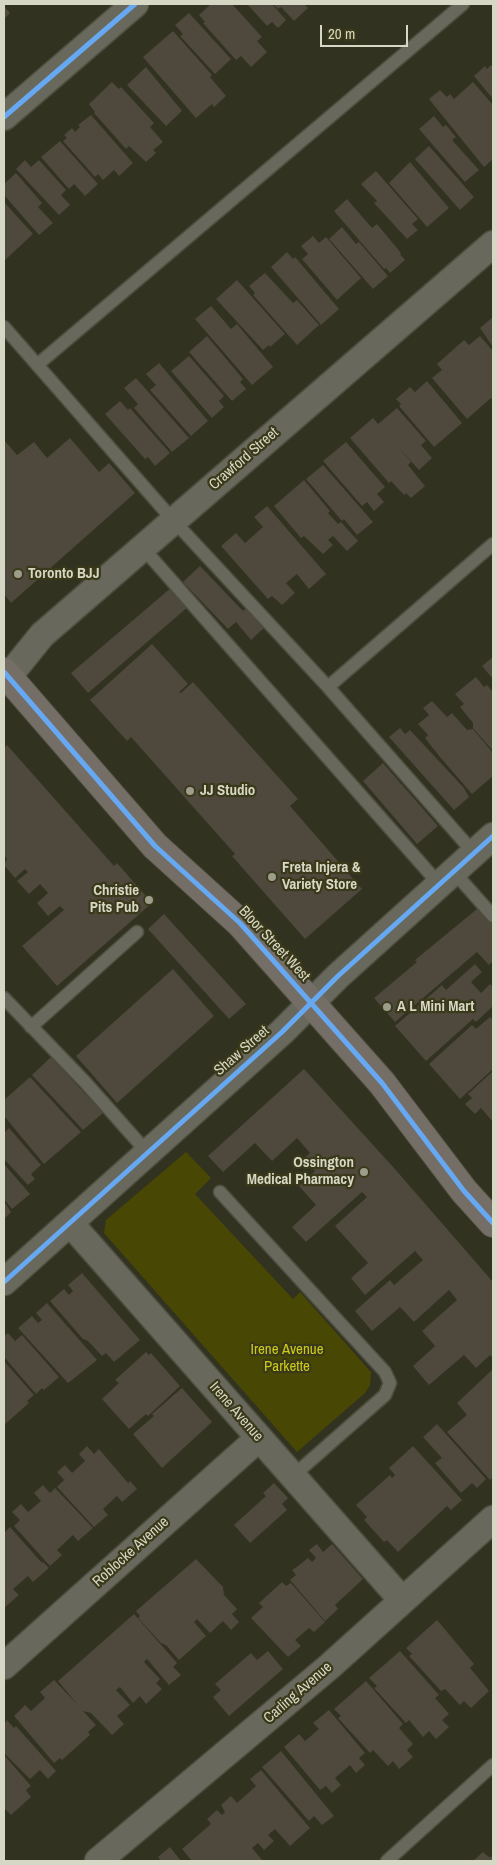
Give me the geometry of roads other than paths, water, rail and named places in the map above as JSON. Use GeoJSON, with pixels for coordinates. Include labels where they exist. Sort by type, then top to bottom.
{"type":"FeatureCollection","features":[{"type":"Feature","properties":{"kind":"main road","name":"Bloor Street West"},"geometry":{"type":"LineString","coordinates":[[5,677],[155,846],[240,923],[382,1083],[464,1191],[493,1223]]}},
{"type":"Feature","properties":{"kind":"street"},"geometry":{"type":"LineString","coordinates":[[4,117],[134,4]]}},
{"type":"Feature","properties":{"kind":"street","name":"Crawford Street"},"geometry":{"type":"LineString","coordinates":[[5,677],[42,635],[493,244]]}},
{"type":"Feature","properties":{"kind":"street","name":"Shaw Street"},"geometry":{"type":"LineString","coordinates":[[4,1282],[282,1032],[446,877],[493,836]]}},
{"type":"Feature","properties":{"kind":"street","name":"Irene Avenue"},"geometry":{"type":"LineString","coordinates":[[70,1223],[402,1600]]}},
{"type":"Feature","properties":{"kind":"street","name":"Roblocke Avenue"},"geometry":{"type":"LineString","coordinates":[[4,1666],[259,1438]]}},
{"type":"Feature","properties":{"kind":"street","name":"Carling Avenue"},"geometry":{"type":"LineString","coordinates":[[98,1861],[330,1666],[402,1600],[488,1528]]}},
{"type":"Feature","properties":{"kind":"lane"},"geometry":{"type":"LineString","coordinates":[[37,365],[463,4]]}},
{"type":"Feature","properties":{"kind":"lane"},"geometry":{"type":"LineString","coordinates":[[4,328],[173,520],[328,687],[474,853]]}},
{"type":"Feature","properties":{"kind":"lane"},"geometry":{"type":"LineString","coordinates":[[328,687],[493,544]]}},
{"type":"Feature","properties":{"kind":"lane"},"geometry":{"type":"LineString","coordinates":[[142,547],[446,877],[493,916]]}},
{"type":"Feature","properties":{"kind":"lane"},"geometry":{"type":"LineString","coordinates":[[31,1027],[137,932]]}},
{"type":"Feature","properties":{"kind":"lane"},"geometry":{"type":"LineString","coordinates":[[4,998],[85,1082],[147,1152]]}},
{"type":"Feature","properties":{"kind":"lane"},"geometry":{"type":"LineString","coordinates":[[220,1192],[385,1372],[390,1383],[385,1395],[293,1476]]}},
{"type":"Feature","properties":{"kind":"lane"},"geometry":{"type":"LineString","coordinates":[[387,1861],[493,1764]]}},
{"type":"Feature","properties":{"kind":"place","name":"Toronto BJJ"},"geometry":{"type":"Point","coordinates":[18,574]}},
{"type":"Feature","properties":{"kind":"place","name":"JJ Studio"},"geometry":{"type":"Point","coordinates":[190,791]}},
{"type":"Feature","properties":{"kind":"place","name":"Freta Injera & Variety Store"},"geometry":{"type":"Point","coordinates":[272,877]}},
{"type":"Feature","properties":{"kind":"place","name":"Christie Pits Pub"},"geometry":{"type":"Point","coordinates":[149,900]}},
{"type":"Feature","properties":{"kind":"place","name":"A L Mini Mart"},"geometry":{"type":"Point","coordinates":[387,1007]}},
{"type":"Feature","properties":{"kind":"place","name":"Ossington Medical Pharmacy"},"geometry":{"type":"Point","coordinates":[364,1172]}},
{"type":"Feature","properties":{"kind":"park label","name":"Irene Avenue Parkette"},"geometry":{"type":"Point","coordinates":[287,1358]}}]}
